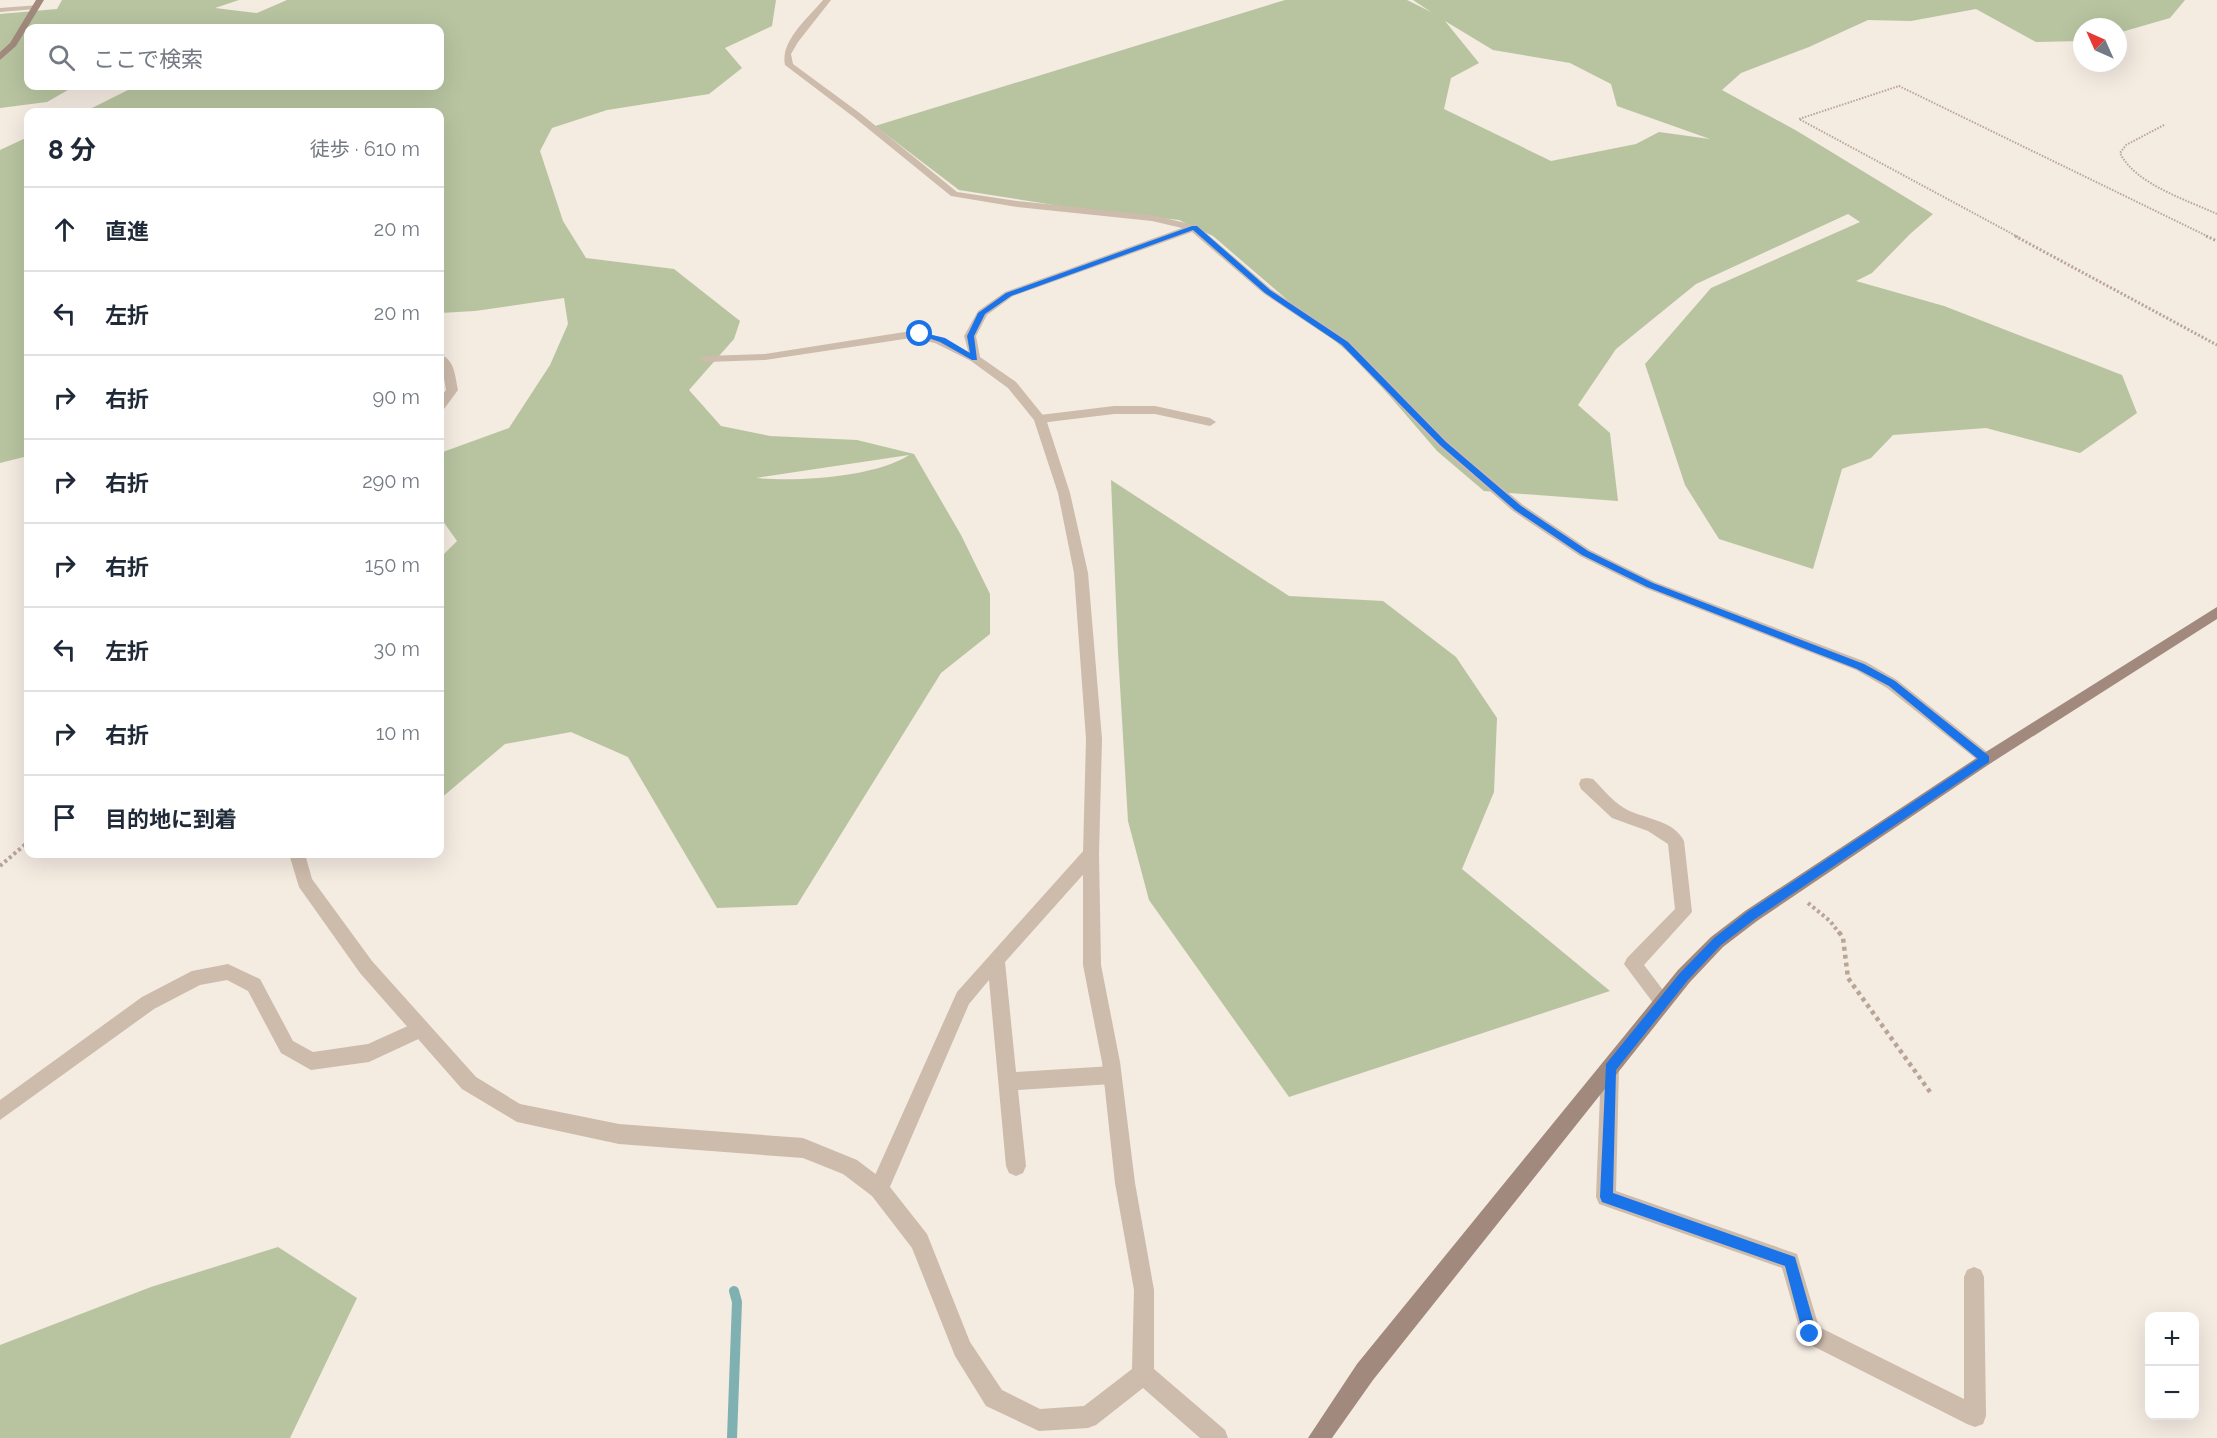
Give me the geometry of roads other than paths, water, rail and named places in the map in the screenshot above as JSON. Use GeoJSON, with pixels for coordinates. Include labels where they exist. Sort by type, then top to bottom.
{"type":"FeatureCollection","features":[{"type":"Feature","properties":{"kind":"street"},"geometry":{"type":"LineString","coordinates":[[827,0],[794,41],[787,54],[789,65],[858,116],[954,194],[1017,204],[1152,218],[1194,228],[1267,291],[1345,343],[1443,444],[1518,508],[1575,546],[1650,585],[1861,666],[1892,684],[1986,759]]}},
{"type":"Feature","properties":{"kind":"street"},"geometry":{"type":"LineString","coordinates":[[0,10],[38,3]]}},
{"type":"Feature","properties":{"kind":"street"},"geometry":{"type":"LineString","coordinates":[[25,24],[38,3]]}},
{"type":"Feature","properties":{"kind":"street"},"geometry":{"type":"LineString","coordinates":[[0,57],[13,44],[24,26]]}},
{"type":"Feature","properties":{"kind":"street"},"geometry":{"type":"LineString","coordinates":[[975,359],[970,336],[982,313],[1009,294],[1194,228]]}},
{"type":"Feature","properties":{"kind":"street"},"geometry":{"type":"LineString","coordinates":[[706,359],[765,357],[900,335],[920,334],[943,340],[975,359],[1012,385],[1040,418],[1064,493],[1081,573],[1094,739],[1091,854],[1092,965],[1112,1075],[1125,1183],[1144,1290],[1143,1374],[1217,1438]]}},
{"type":"Feature","properties":{"kind":"street"},"geometry":{"type":"LineString","coordinates":[[444,362],[448,368],[452,390],[444,401]]}},
{"type":"Feature","properties":{"kind":"street"},"geometry":{"type":"LineString","coordinates":[[1040,418],[1114,410],[1155,410],[1210,422]]}},
{"type":"Feature","properties":{"kind":"street"},"geometry":{"type":"LineString","coordinates":[[1319,1438],[1365,1372],[1684,976],[1718,942],[1791,889],[1986,759],[2217,612]]}},
{"type":"Feature","properties":{"kind":"street"},"geometry":{"type":"LineString","coordinates":[[1587,784],[1618,813],[1654,826],[1676,841],[1684,912],[1633,964],[1664,1002]]}},
{"type":"Feature","properties":{"kind":"street"},"geometry":{"type":"LineString","coordinates":[[879,1189],[963,998],[1091,854]]}},
{"type":"Feature","properties":{"kind":"street"},"geometry":{"type":"LineString","coordinates":[[298,858],[305,882],[366,967],[469,1083],[517,1113],[619,1134],[803,1148],[850,1167],[879,1189],[920,1241],[962,1349],[994,1398],[1039,1420],[1088,1417],[1143,1374]]}},
{"type":"Feature","properties":{"kind":"street"},"geometry":{"type":"LineString","coordinates":[[996,959],[1016,1166]]}},
{"type":"Feature","properties":{"kind":"street"},"geometry":{"type":"LineString","coordinates":[[0,1110],[148,1003],[198,977],[228,972],[254,985],[287,1047],[311,1061],[369,1053],[421,1029]]}},
{"type":"Feature","properties":{"kind":"street"},"geometry":{"type":"LineString","coordinates":[[1610,1068],[1606,1197],[1790,1261],[1810,1334],[1975,1416],[1974,1277]]}},
{"type":"Feature","properties":{"kind":"street"},"geometry":{"type":"LineString","coordinates":[[1008,1082],[1112,1075]]}},
{"type":"Feature","properties":{"kind":"waterway"},"geometry":{"type":"LineString","coordinates":[[732,1438],[737,1302],[734,1291]]}}]}
